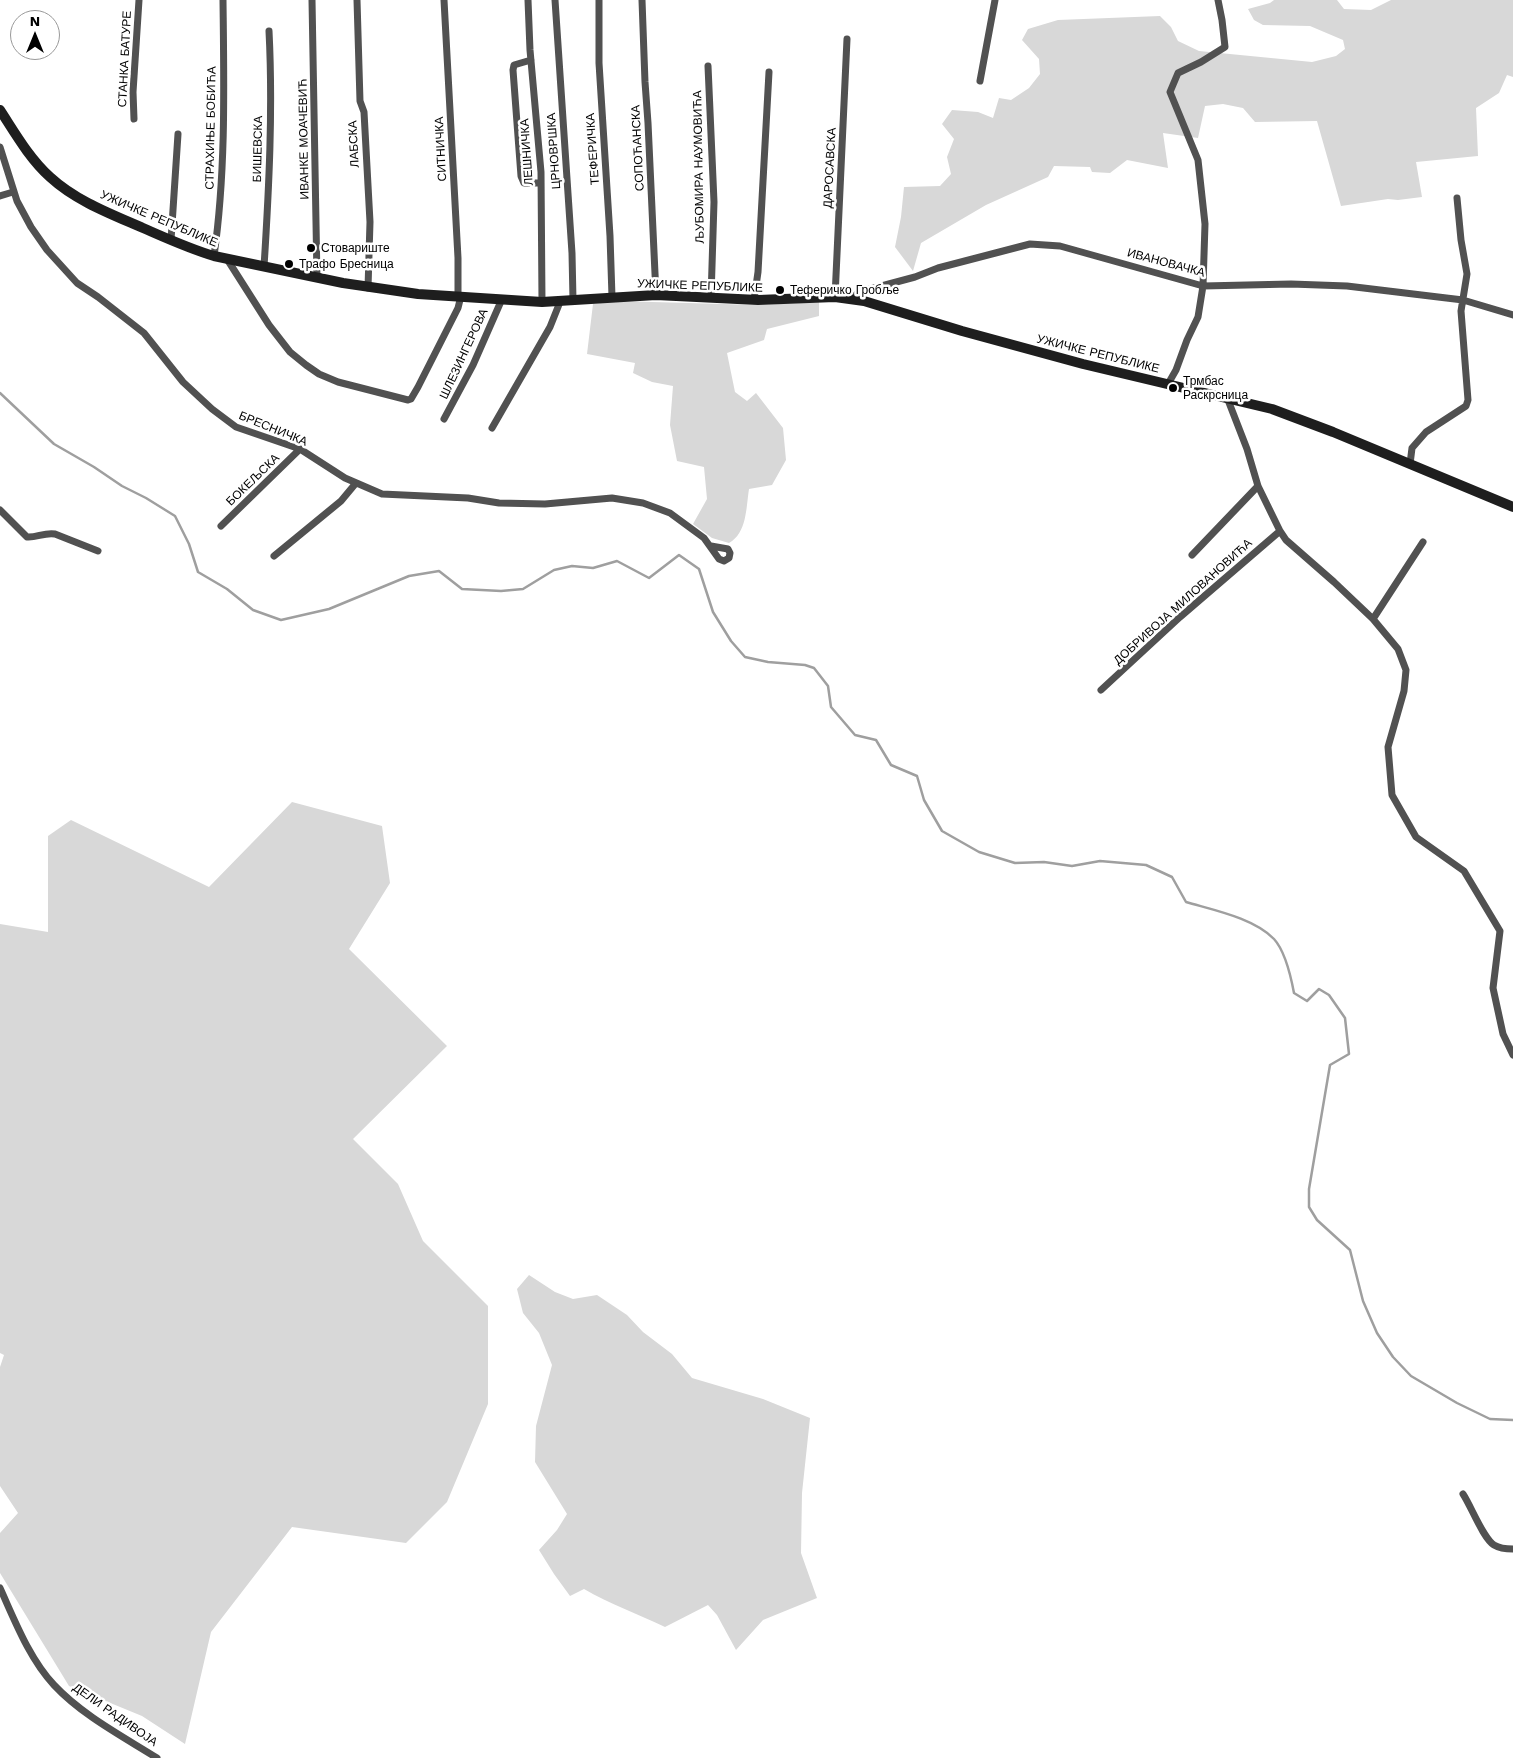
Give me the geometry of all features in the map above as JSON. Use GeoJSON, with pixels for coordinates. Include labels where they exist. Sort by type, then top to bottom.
{"type":"FeatureCollection","features":[{"type":"Feature","properties":{"kind":"street","name":"СТАНКА БАТУРЕ"},"geometry":{"type":"LineString","coordinates":[[134,119],[139,0]]}},
{"type":"Feature","properties":{"kind":"street","name":"СТРАХИЊЕ БОБИЋА"},"geometry":{"type":"LineString","coordinates":[[214,256],[220,215],[224,163],[223,0]]}},
{"type":"Feature","properties":{"kind":"street","name":"ИВАНКЕ МОАЧЕВИЋ"},"geometry":{"type":"LineString","coordinates":[[312,0],[317,278]]}},
{"type":"Feature","properties":{"kind":"street","name":"ЛАБСКА"},"geometry":{"type":"LineString","coordinates":[[357,0],[360,105],[364,112],[370,222],[368,288]]}},
{"type":"Feature","properties":{"kind":"street","name":"СИТНИЧКА"},"geometry":{"type":"LineString","coordinates":[[444,0],[460,296]]}},
{"type":"Feature","properties":{"kind":"street","name":"ЛЕШНИЧКА"},"geometry":{"type":"LineString","coordinates":[[528,0],[541,183],[542,302]]}},
{"type":"Feature","properties":{"kind":"street","name":"ЦРНОВРШКА"},"geometry":{"type":"LineString","coordinates":[[555,0],[572,253],[572,300]]}},
{"type":"Feature","properties":{"kind":"street","name":"ТЕФЕРИЧКА"},"geometry":{"type":"LineString","coordinates":[[599,0],[599,63],[611,246],[612,297]]}},
{"type":"Feature","properties":{"kind":"street","name":"СОПОЋАНСКА"},"geometry":{"type":"LineString","coordinates":[[642,0],[656,295]]}},
{"type":"Feature","properties":{"kind":"street"},"geometry":{"type":"LineString","coordinates":[[980,81],[995,0]]}},
{"type":"Feature","properties":{"kind":"street"},"geometry":{"type":"LineString","coordinates":[[1168,384],[1176,370],[1196,322],[1203,286],[1205,224],[1198,160],[1170,92],[1178,73],[1201,62],[1225,47],[1222,20],[1217,1],[1209,0]]}},
{"type":"Feature","properties":{"kind":"street","name":"БИШЕВСКА"},"geometry":{"type":"LineString","coordinates":[[264,267],[268,212],[271,93],[269,30]]}},
{"type":"Feature","properties":{"kind":"street","name":"ДАРОСАВСКА"},"geometry":{"type":"LineString","coordinates":[[835,298],[847,39]]}},
{"type":"Feature","properties":{"kind":"street"},"geometry":{"type":"LineString","coordinates":[[531,60],[514,65],[513,70],[520,157],[522,181],[524,183],[541,183]]}},
{"type":"Feature","properties":{"kind":"street","name":"ЉУБОМИРА НАУМОВИЋА"},"geometry":{"type":"LineString","coordinates":[[708,66],[714,202],[712,298]]}},
{"type":"Feature","properties":{"kind":"street"},"geometry":{"type":"LineString","coordinates":[[754,300],[758,272],[769,72]]}},
{"type":"Feature","properties":{"kind":"street","name":"УЖИЧКЕ РЕПУБЛИКЕ"},"geometry":{"type":"LineString","coordinates":[[0,110],[38,165],[63,188],[88,202],[171,240],[214,256],[368,288],[408,293],[542,302],[656,295],[754,300],[851,299],[885,306],[962,331],[1083,364],[1281,412],[1513,507]]}},
{"type":"Feature","properties":{"kind":"street"},"geometry":{"type":"LineString","coordinates":[[171,240],[178,134]]}},
{"type":"Feature","properties":{"kind":"street","name":"БРЕСНИЧКА"},"geometry":{"type":"LineString","coordinates":[[0,147],[13,192],[31,227],[47,250],[77,283],[144,333],[173,372],[193,393],[236,427],[300,450],[356,483],[388,495],[468,498],[499,503],[546,504],[602,498],[626,499],[670,513],[704,538],[711,546]]}},
{"type":"Feature","properties":{"kind":"street"},"geometry":{"type":"LineString","coordinates":[[0,196],[13,192]]}},
{"type":"Feature","properties":{"kind":"street"},"geometry":{"type":"LineString","coordinates":[[1410,464],[1412,448],[1426,432],[1466,406],[1468,400],[1462,311],[1467,274],[1461,240],[1457,198]]}},
{"type":"Feature","properties":{"kind":"street","name":"ИВАНОВАЧКА"},"geometry":{"type":"LineString","coordinates":[[851,299],[859,292],[907,279],[938,268],[1030,244],[1060,246],[1203,286],[1291,284],[1347,286],[1463,300],[1513,315]]}},
{"type":"Feature","properties":{"kind":"street"},"geometry":{"type":"LineString","coordinates":[[226,259],[268,325],[290,352],[306,365],[319,374],[348,385],[408,400],[411,399],[421,382],[448,328],[460,296]]}},
{"type":"Feature","properties":{"kind":"street","name":"ШЛЕЗИНГЕРОВА"},"geometry":{"type":"LineString","coordinates":[[444,419],[473,365],[502,299]]}},
{"type":"Feature","properties":{"kind":"street"},"geometry":{"type":"LineString","coordinates":[[492,428],[550,328],[560,302]]}},
{"type":"Feature","properties":{"kind":"street"},"geometry":{"type":"LineString","coordinates":[[1228,400],[1247,449],[1258,486],[1286,540],[1373,619],[1398,649],[1406,670],[1404,691],[1388,747],[1392,795],[1416,837],[1464,871],[1500,931],[1493,988],[1503,1034],[1513,1055]]}},
{"type":"Feature","properties":{"kind":"street","name":"БОКЕЉСКА"},"geometry":{"type":"LineString","coordinates":[[221,526],[300,450]]}},
{"type":"Feature","properties":{"kind":"street"},"geometry":{"type":"LineString","coordinates":[[274,556],[341,501],[356,483]]}},
{"type":"Feature","properties":{"kind":"street"},"geometry":{"type":"LineString","coordinates":[[1192,554],[1258,486]]}},
{"type":"Feature","properties":{"kind":"street"},"geometry":{"type":"LineString","coordinates":[[0,510],[27,537],[48,533],[55,534],[98,551]]}},
{"type":"Feature","properties":{"kind":"street","name":"ДОБРИВОЈА МИЛОВАНОВИЋА"},"geometry":{"type":"LineString","coordinates":[[1101,690],[1180,617],[1280,531]]}},
{"type":"Feature","properties":{"kind":"street"},"geometry":{"type":"LineString","coordinates":[[1373,619],[1424,542]]}},
{"type":"Feature","properties":{"kind":"street"},"geometry":{"type":"LineString","coordinates":[[1463,1494],[1485,1534],[1493,1544],[1513,1549]]}},
{"type":"Feature","properties":{"kind":"street","name":"ДЕЛИ РАДИВОЈА"},"geometry":{"type":"LineString","coordinates":[[0,1588],[30,1651],[53,1684],[95,1718],[157,1758]]}},
{"type":"Feature","properties":{"kind":"shaded area"},"geometry":{"type":"Polygon","coordinates":[[[1274,0],[1337,0],[1344,9],[1371,10],[1391,0],[1513,0],[1513,77],[1507,75],[1499,93],[1476,108],[1478,156],[1416,162],[1422,197],[1398,200],[1388,199],[1341,206],[1317,121],[1255,122],[1243,108],[1223,104],[1205,106],[1198,138],[1163,133],[1168,168],[1127,160],[1110,173],[1092,172],[1090,167],[1054,166],[1048,177],[986,205],[921,243],[913,271],[895,247],[904,187],[940,186],[951,174],[947,157],[954,139],[942,124],[952,110],[978,112],[993,118],[999,98],[1011,100],[1029,88],[1040,74],[1039,59],[1022,40],[1028,29],[1058,20],[1160,16],[1171,27],[1178,41],[1199,51],[1312,62],[1336,56],[1345,49],[1343,40],[1310,26],[1263,25],[1254,20],[1248,9],[1270,3],[1274,0]]]}},
{"type":"Feature","properties":{"kind":"shaded area"},"geometry":{"type":"Polygon","coordinates":[[[617,301],[759,305],[819,302],[819,316],[767,329],[764,340],[727,353],[735,392],[747,401],[756,393],[783,428],[786,460],[772,485],[749,489],[745,519],[735,539],[729,543],[712,538],[693,524],[707,499],[704,467],[677,461],[670,425],[673,386],[652,382],[633,373],[635,363],[587,354],[593,304],[617,301]]]}},
{"type":"Feature","properties":{"kind":"shaded area"},"geometry":{"type":"Polygon","coordinates":[[[292,802],[382,826],[390,883],[349,949],[447,1046],[353,1139],[398,1184],[423,1241],[488,1306],[488,1404],[447,1502],[406,1543],[292,1527],[211,1632],[185,1744],[142,1716],[69,1686],[0,1573],[0,1533],[18,1513],[0,1486],[0,1367],[4,1355],[0,1353],[0,924],[48,932],[48,836],[71,820],[209,887],[292,802]]]}},
{"type":"Feature","properties":{"kind":"shaded area"},"geometry":{"type":"Polygon","coordinates":[[[529,1275],[555,1292],[573,1299],[597,1295],[627,1315],[643,1332],[672,1354],[692,1378],[763,1399],[810,1418],[802,1493],[801,1553],[817,1598],[763,1620],[736,1650],[717,1615],[708,1605],[665,1627],[584,1589],[570,1596],[539,1550],[557,1530],[567,1514],[535,1462],[536,1426],[552,1365],[539,1333],[523,1313],[517,1289],[529,1275]]]}},
{"type":"Feature","properties":{"kind":"waterway"},"geometry":{"type":"LineString","coordinates":[[0,393],[54,444],[175,516],[189,544],[198,572],[227,589],[253,610],[281,620],[329,609],[409,576],[439,571],[462,589],[501,591],[523,589],[554,570],[572,566],[593,568],[617,561],[649,578],[679,555],[699,569],[713,612],[731,641],[745,657],[768,662],[805,665],[814,668],[828,686],[831,707],[855,735],[876,740],[891,765],[917,776],[924,800],[942,831],[979,852],[1015,863],[1044,862],[1072,866],[1100,861],[1146,865],[1172,877],[1186,902],[1256,925],[1278,944],[1289,972],[1294,993],[1307,1001],[1319,989],[1329,995],[1345,1018],[1349,1054],[1330,1065],[1309,1189],[1309,1207],[1317,1220],[1350,1250],[1363,1301],[1377,1333],[1393,1357],[1411,1376],[1457,1403],[1490,1419],[1513,1420]]}},
{"type":"Feature","properties":{"kind":"place","name":"Стовариште"},"geometry":{"type":"Point","coordinates":[311,248]}},
{"type":"Feature","properties":{"kind":"place","name":"Трафо Бресница"},"geometry":{"type":"Point","coordinates":[289,264]}},
{"type":"Feature","properties":{"kind":"place","name":"Теферичко Гробље"},"geometry":{"type":"Point","coordinates":[780,290]}},
{"type":"Feature","properties":{"kind":"place","name":"Трмбас Раскрсница"},"geometry":{"type":"Point","coordinates":[1173,388]}}]}
